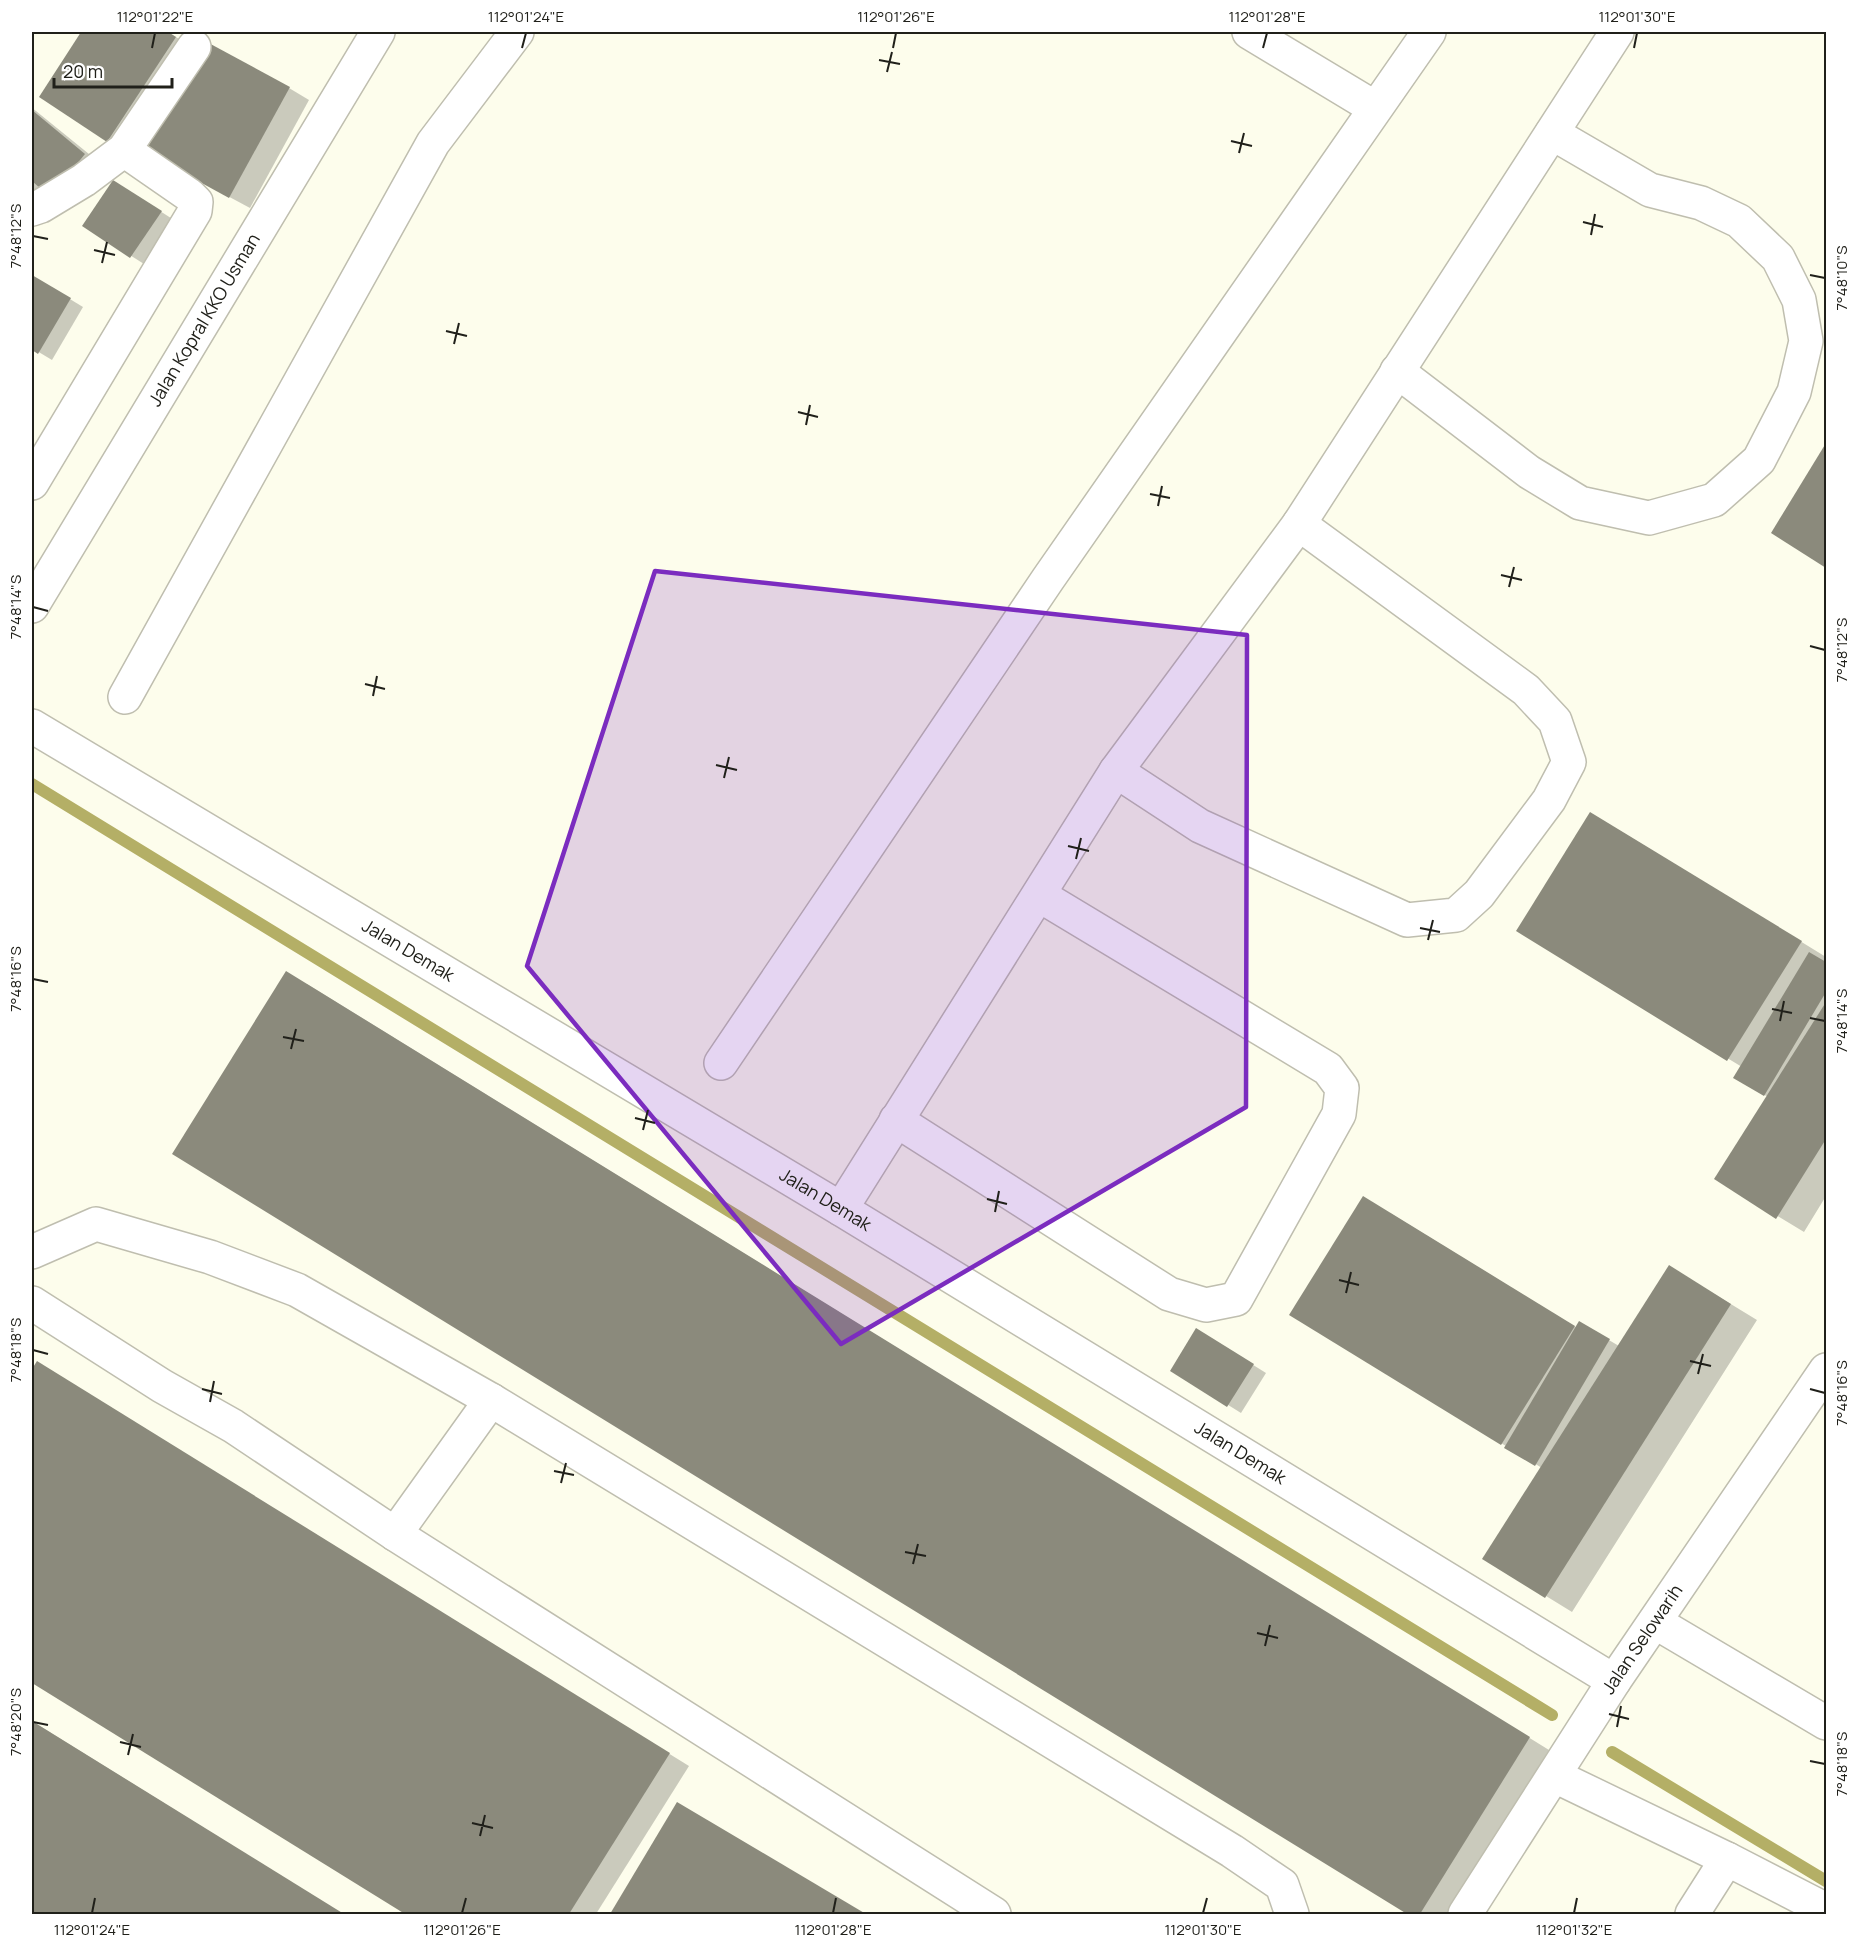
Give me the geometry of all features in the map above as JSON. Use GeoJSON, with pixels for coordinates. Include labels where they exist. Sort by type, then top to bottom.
{"type":"FeatureCollection","features":[{"type":"Feature","properties":{"kind":"main road","name":"Jalan Kopral KKO Usman"},"geometry":{"type":"LineString","coordinates":[[32,606],[378,32]]}},
{"type":"Feature","properties":{"kind":"main road"},"geometry":{"type":"LineString","coordinates":[[125,697],[433,143],[517,32]]}},
{"type":"Feature","properties":{"kind":"main road"},"geometry":{"type":"LineString","coordinates":[[1248,32],[1375,108]]}},
{"type":"Feature","properties":{"kind":"main road"},"geometry":{"type":"LineString","coordinates":[[721,1063],[1048,579],[1428,32]]}},
{"type":"Feature","properties":{"kind":"main road"},"geometry":{"type":"LineString","coordinates":[[841,1209],[1116,771],[1299,524],[1617,32]]}},
{"type":"Feature","properties":{"kind":"main road"},"geometry":{"type":"LineString","coordinates":[[32,209],[84,180],[124,150],[194,47]]}},
{"type":"Feature","properties":{"kind":"main road"},"geometry":{"type":"LineString","coordinates":[[1397,371],[1529,472],[1580,502],[1649,518],[1714,500],[1759,460],[1794,392],[1806,341],[1799,300],[1778,258],[1739,221],[1701,203],[1650,190],[1552,133]]}},
{"type":"Feature","properties":{"kind":"main road"},"geometry":{"type":"LineString","coordinates":[[32,483],[195,211],[196,202],[189,195],[124,150]]}},
{"type":"Feature","properties":{"kind":"main road"},"geometry":{"type":"LineString","coordinates":[[1116,771],[1200,826],[1407,920],[1456,915],[1479,894],[1550,800],[1569,762],[1555,721],[1526,690],[1299,524]]}},
{"type":"Feature","properties":{"kind":"main road","name":"Jalan Demak"},"geometry":{"type":"LineString","coordinates":[[32,726],[841,1209],[1614,1681]]}},
{"type":"Feature","properties":{"kind":"main road"},"geometry":{"type":"LineString","coordinates":[[896,1120],[1170,1294],[1206,1305],[1236,1299],[1339,1114],[1342,1088],[1328,1069],[1039,895]]}},
{"type":"Feature","properties":{"kind":"main road"},"geometry":{"type":"LineString","coordinates":[[32,1252],[96,1224],[210,1257],[297,1290],[491,1400],[1232,1851],[1282,1885],[1292,1914]]}},
{"type":"Feature","properties":{"kind":"main road"},"geometry":{"type":"LineString","coordinates":[[32,1304],[162,1386],[233,1426],[395,1534],[994,1914]]}},
{"type":"Feature","properties":{"kind":"main road","name":"Jalan Selowarih"},"geometry":{"type":"LineString","coordinates":[[1465,1914],[1614,1681],[1827,1370]]}},
{"type":"Feature","properties":{"kind":"main road"},"geometry":{"type":"LineString","coordinates":[[395,1534],[491,1400]]}},
{"type":"Feature","properties":{"kind":"main road"},"geometry":{"type":"LineString","coordinates":[[1655,1622],[1827,1723]]}},
{"type":"Feature","properties":{"kind":"main road"},"geometry":{"type":"LineString","coordinates":[[1555,1776],[1827,1910]]}},
{"type":"Feature","properties":{"kind":"main road"},"geometry":{"type":"LineString","coordinates":[[1692,1914],[1726,1859]]}},
{"type":"Feature","properties":{"kind":"highlighted area"},"geometry":{"type":"Polygon","coordinates":[[[655,571],[1247,635],[1246,1107],[841,1344],[527,966],[655,571]]]}},
{"type":"Feature","properties":{"kind":"building"},"geometry":{"type":"Polygon","coordinates":[[[81,32],[168,32],[176,37],[107,142],[39,97],[81,32]]]}},
{"type":"Feature","properties":{"kind":"building"},"geometry":{"type":"Polygon","coordinates":[[[205,41],[290,87],[229,198],[145,152],[205,41]]]}},
{"type":"Feature","properties":{"kind":"building"},"geometry":{"type":"Polygon","coordinates":[[[32,110],[85,154],[50,197],[32,181],[32,110]]]}},
{"type":"Feature","properties":{"kind":"building"},"geometry":{"type":"Polygon","coordinates":[[[113,180],[162,211],[130,258],[82,226],[113,180]]]}},
{"type":"Feature","properties":{"kind":"building"},"geometry":{"type":"Polygon","coordinates":[[[32,275],[71,298],[38,354],[32,350],[32,275]]]}},
{"type":"Feature","properties":{"kind":"building"},"geometry":{"type":"Polygon","coordinates":[[[1826,443],[1826,568],[1771,533],[1826,443]]]}},
{"type":"Feature","properties":{"kind":"building"},"geometry":{"type":"Polygon","coordinates":[[[1590,812],[1802,941],[1727,1061],[1516,931],[1590,812]]]}},
{"type":"Feature","properties":{"kind":"building"},"geometry":{"type":"Polygon","coordinates":[[[1809,952],[1826,962],[1826,992],[1764,1096],[1733,1078],[1809,952]]]}},
{"type":"Feature","properties":{"kind":"building"},"geometry":{"type":"Polygon","coordinates":[[[286,971],[1530,1737],[1420,1914],[1407,1914],[172,1154],[286,971]]]}},
{"type":"Feature","properties":{"kind":"building"},"geometry":{"type":"Polygon","coordinates":[[[1826,1002],[1826,1139],[1776,1219],[1714,1179],[1826,1002]]]}},
{"type":"Feature","properties":{"kind":"building"},"geometry":{"type":"Polygon","coordinates":[[[1363,1196],[1575,1326],[1501,1445],[1289,1315],[1363,1196]]]}},
{"type":"Feature","properties":{"kind":"building"},"geometry":{"type":"Polygon","coordinates":[[[1669,1265],[1731,1304],[1545,1598],[1482,1559],[1669,1265]]]}},
{"type":"Feature","properties":{"kind":"building"},"geometry":{"type":"Polygon","coordinates":[[[1579,1321],[1610,1339],[1535,1466],[1504,1448],[1579,1321]]]}},
{"type":"Feature","properties":{"kind":"building"},"geometry":{"type":"Polygon","coordinates":[[[1196,1328],[1254,1364],[1227,1407],[1170,1371],[1196,1328]]]}},
{"type":"Feature","properties":{"kind":"building"},"geometry":{"type":"Polygon","coordinates":[[[37,1361],[670,1753],[569,1914],[405,1914],[32,1683],[32,1369],[37,1361]]]}},
{"type":"Feature","properties":{"kind":"building"},"geometry":{"type":"Polygon","coordinates":[[[32,1721],[344,1914],[32,1914],[32,1721]]]}},
{"type":"Feature","properties":{"kind":"building"},"geometry":{"type":"Polygon","coordinates":[[[677,1802],[866,1914],[610,1914],[677,1802]]]}},
{"type":"Feature","properties":{"kind":"waterway"},"geometry":{"type":"LineString","coordinates":[[32,784],[1552,1715]]}},
{"type":"Feature","properties":{"kind":"waterway"},"geometry":{"type":"LineString","coordinates":[[1612,1752],[1826,1881]]}}]}
